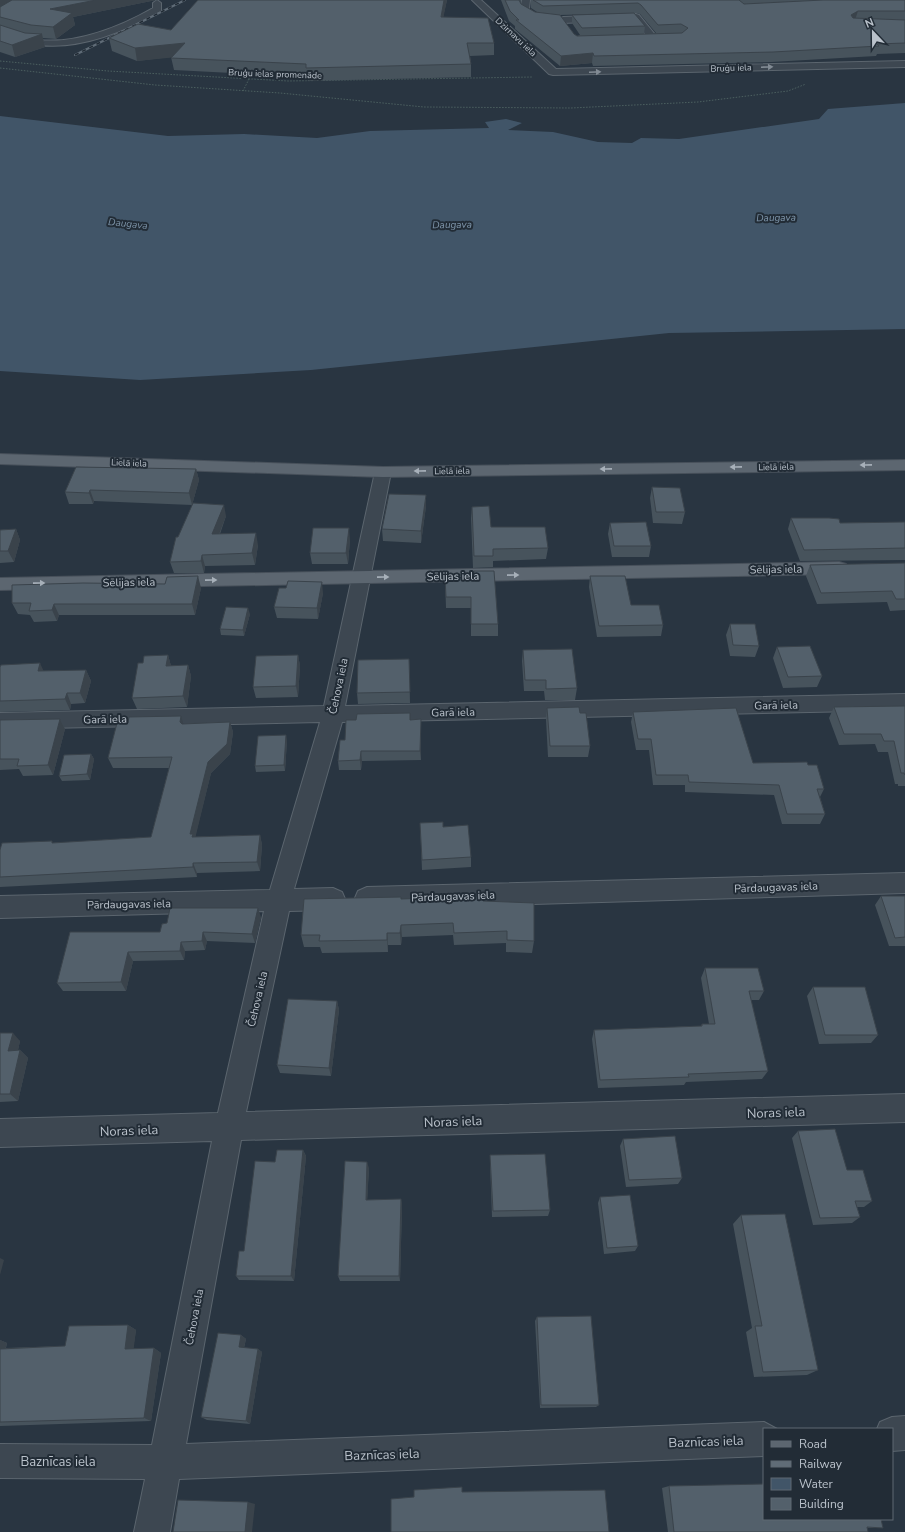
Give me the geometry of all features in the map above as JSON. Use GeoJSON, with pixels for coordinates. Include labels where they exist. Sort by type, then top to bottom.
{"type":"FeatureCollection","features":[{"type":"Feature","properties":{"kind":"main road","name":"Lielā iela"},"geometry":{"type":"LineString","coordinates":[[0,459],[383,472],[905,465]]}},
{"type":"Feature","properties":{"kind":"main road","name":"Sēlijas iela"},"geometry":{"type":"LineString","coordinates":[[0,584],[858,568]]}},
{"type":"Feature","properties":{"kind":"street","name":"Dzirnavu iela"},"geometry":{"type":"LineString","coordinates":[[476,0],[548,68],[556,72]]}},
{"type":"Feature","properties":{"kind":"street"},"geometry":{"type":"LineString","coordinates":[[526,0],[524,10],[534,18],[540,20],[636,17],[654,39]]}},
{"type":"Feature","properties":{"kind":"street"},"geometry":{"type":"LineString","coordinates":[[0,32],[43,43],[68,42],[128,25],[158,8],[157,3]]}},
{"type":"Feature","properties":{"kind":"street"},"geometry":{"type":"LineString","coordinates":[[562,20],[570,31]]}},
{"type":"Feature","properties":{"kind":"street"},"geometry":{"type":"LineString","coordinates":[[638,39],[667,38]]}},
{"type":"Feature","properties":{"kind":"street","name":"Bruģu iela"},"geometry":{"type":"LineString","coordinates":[[556,72],[905,64]]}},
{"type":"Feature","properties":{"kind":"street","name":"Čehova iela"},"geometry":{"type":"LineString","coordinates":[[152,1532],[167,1462],[229,1127],[280,900],[333,715],[383,472]]}},
{"type":"Feature","properties":{"kind":"street","name":"Garā iela"},"geometry":{"type":"LineString","coordinates":[[0,721],[905,702]]}},
{"type":"Feature","properties":{"kind":"street","name":"Pārdaugavas iela"},"geometry":{"type":"LineString","coordinates":[[0,907],[905,883]]}},
{"type":"Feature","properties":{"kind":"street","name":"Noras iela"},"geometry":{"type":"LineString","coordinates":[[0,1133],[905,1108]]}},
{"type":"Feature","properties":{"kind":"street"},"geometry":{"type":"LineString","coordinates":[[893,1434],[905,1433]]}},
{"type":"Feature","properties":{"kind":"street","name":"Baznīcas iela"},"geometry":{"type":"LineString","coordinates":[[0,1461],[167,1462],[763,1439]]}},
{"type":"Feature","properties":{"kind":"path","name":"Bruģu ielas promenāde"},"geometry":{"type":"LineString","coordinates":[[0,61],[108,71],[308,81],[535,77]]}},
{"type":"Feature","properties":{"kind":"path"},"geometry":{"type":"LineString","coordinates":[[0,68],[155,85],[293,94],[415,107],[571,108],[711,101],[788,91],[806,84]]}},
{"type":"Feature","properties":{"kind":"path"},"geometry":{"type":"LineString","coordinates":[[242,91],[249,79]]}},
{"type":"Feature","properties":{"kind":"water","name":"Daugava"},"geometry":{"type":"Polygon","coordinates":[[[905,103],[905,329],[669,333],[311,370],[140,380],[0,371],[0,116],[168,136],[244,134],[317,138],[370,131],[489,128],[485,122],[506,119],[522,123],[508,130],[553,132],[598,142],[632,143],[641,138],[679,139],[819,119],[828,109],[905,103]]]}},
{"type":"Feature","properties":{"kind":"building"},"geometry":{"type":"Polygon","coordinates":[[[12,0],[96,0],[50,9],[72,13],[53,27],[31,25],[0,17],[0,7],[12,0]]]}},
{"type":"Feature","properties":{"kind":"building"},"geometry":{"type":"Polygon","coordinates":[[[198,0],[444,0],[441,17],[488,18],[494,43],[467,43],[471,64],[306,68],[306,64],[171,58],[185,43],[135,48],[109,38],[138,24],[171,30],[198,0]]]}},
{"type":"Feature","properties":{"kind":"building"},"geometry":{"type":"Polygon","coordinates":[[[505,0],[519,0],[521,4],[535,12],[560,15],[577,36],[682,33],[688,28],[681,24],[658,25],[638,3],[543,6],[533,0],[739,0],[744,4],[823,0],[905,0],[905,11],[858,11],[851,15],[853,18],[905,20],[905,43],[877,44],[879,46],[773,52],[594,56],[593,53],[561,56],[516,20],[519,20],[510,11],[505,0]]]}},
{"type":"Feature","properties":{"kind":"building"},"geometry":{"type":"Polygon","coordinates":[[[634,13],[645,26],[582,28],[572,15],[634,13]]]}},
{"type":"Feature","properties":{"kind":"building"},"geometry":{"type":"Polygon","coordinates":[[[0,25],[25,33],[42,34],[12,45],[0,41],[0,25]]]}},
{"type":"Feature","properties":{"kind":"building"},"geometry":{"type":"Polygon","coordinates":[[[76,467],[196,469],[189,493],[90,490],[89,493],[65,492],[76,467]]]}},
{"type":"Feature","properties":{"kind":"building"},"geometry":{"type":"Polygon","coordinates":[[[652,487],[680,488],[685,512],[656,512],[652,487]]]}},
{"type":"Feature","properties":{"kind":"building"},"geometry":{"type":"Polygon","coordinates":[[[389,494],[426,495],[421,531],[382,529],[389,494]]]}},
{"type":"Feature","properties":{"kind":"building"},"geometry":{"type":"Polygon","coordinates":[[[193,503],[224,505],[212,534],[256,533],[252,553],[202,555],[201,561],[170,562],[176,537],[178,537],[193,503]]]}},
{"type":"Feature","properties":{"kind":"building"},"geometry":{"type":"Polygon","coordinates":[[[489,506],[491,527],[545,527],[548,548],[493,549],[493,556],[474,556],[472,507],[489,506]]]}},
{"type":"Feature","properties":{"kind":"building"},"geometry":{"type":"Polygon","coordinates":[[[791,518],[839,519],[840,523],[905,522],[905,548],[804,550],[791,518]]]}},
{"type":"Feature","properties":{"kind":"building"},"geometry":{"type":"Polygon","coordinates":[[[646,522],[651,546],[614,546],[610,523],[646,522]]]}},
{"type":"Feature","properties":{"kind":"building"},"geometry":{"type":"Polygon","coordinates":[[[313,528],[349,528],[346,553],[310,553],[313,528]]]}},
{"type":"Feature","properties":{"kind":"building"},"geometry":{"type":"Polygon","coordinates":[[[16,529],[8,551],[0,551],[0,530],[16,529]]]}},
{"type":"Feature","properties":{"kind":"building"},"geometry":{"type":"Polygon","coordinates":[[[905,563],[905,599],[896,599],[892,591],[821,593],[810,565],[905,563]]]}},
{"type":"Feature","properties":{"kind":"building"},"geometry":{"type":"Polygon","coordinates":[[[474,571],[494,571],[498,624],[471,624],[471,597],[446,597],[445,578],[474,577],[474,571]]]}},
{"type":"Feature","properties":{"kind":"building"},"geometry":{"type":"Polygon","coordinates":[[[198,576],[192,604],[54,604],[52,610],[29,611],[31,603],[12,603],[12,585],[83,583],[165,584],[167,577],[198,576]]]}},
{"type":"Feature","properties":{"kind":"building"},"geometry":{"type":"Polygon","coordinates":[[[590,576],[625,576],[631,605],[659,605],[663,625],[599,626],[590,576]]]}},
{"type":"Feature","properties":{"kind":"building"},"geometry":{"type":"Polygon","coordinates":[[[288,581],[322,582],[317,608],[274,607],[279,588],[286,588],[288,581]]]}},
{"type":"Feature","properties":{"kind":"building"},"geometry":{"type":"Polygon","coordinates":[[[226,607],[248,608],[243,630],[220,629],[226,607]]]}},
{"type":"Feature","properties":{"kind":"building"},"geometry":{"type":"Polygon","coordinates":[[[730,624],[755,624],[759,646],[733,645],[730,624]]]}},
{"type":"Feature","properties":{"kind":"building"},"geometry":{"type":"Polygon","coordinates":[[[810,646],[822,676],[788,677],[777,647],[810,646]]]}},
{"type":"Feature","properties":{"kind":"building"},"geometry":{"type":"Polygon","coordinates":[[[572,649],[577,688],[546,689],[546,680],[525,680],[523,650],[572,649]]]}},
{"type":"Feature","properties":{"kind":"building"},"geometry":{"type":"Polygon","coordinates":[[[168,655],[166,666],[188,665],[183,696],[132,698],[138,663],[143,663],[144,656],[168,655]]]}},
{"type":"Feature","properties":{"kind":"building"},"geometry":{"type":"Polygon","coordinates":[[[298,655],[296,686],[253,687],[256,656],[298,655]]]}},
{"type":"Feature","properties":{"kind":"building"},"geometry":{"type":"Polygon","coordinates":[[[409,659],[410,692],[357,693],[358,660],[409,659]]]}},
{"type":"Feature","properties":{"kind":"building"},"geometry":{"type":"Polygon","coordinates":[[[40,663],[38,671],[86,670],[80,693],[67,693],[65,699],[0,701],[1,665],[40,663]]]}},
{"type":"Feature","properties":{"kind":"building"},"geometry":{"type":"Polygon","coordinates":[[[905,706],[905,775],[904,773],[901,773],[894,741],[884,741],[881,734],[844,734],[834,707],[905,706]]]}},
{"type":"Feature","properties":{"kind":"building"},"geometry":{"type":"Polygon","coordinates":[[[579,707],[580,713],[586,713],[590,746],[550,746],[547,708],[579,707]]]}},
{"type":"Feature","properties":{"kind":"building"},"geometry":{"type":"Polygon","coordinates":[[[736,708],[753,763],[807,762],[808,765],[817,765],[824,789],[817,789],[825,814],[787,814],[779,785],[689,782],[688,775],[656,775],[651,739],[638,739],[633,712],[736,708]]]}},
{"type":"Feature","properties":{"kind":"building"},"geometry":{"type":"Polygon","coordinates":[[[410,713],[410,720],[421,719],[420,751],[361,751],[360,760],[338,761],[340,740],[345,740],[346,720],[356,720],[357,714],[410,713]]]}},
{"type":"Feature","properties":{"kind":"building"},"geometry":{"type":"Polygon","coordinates":[[[181,716],[180,722],[182,724],[230,722],[227,744],[208,762],[190,834],[193,834],[192,837],[260,835],[257,862],[193,863],[193,867],[0,877],[0,850],[2,843],[52,841],[52,843],[151,837],[172,757],[108,758],[117,723],[128,723],[129,717],[181,716]]]}},
{"type":"Feature","properties":{"kind":"building"},"geometry":{"type":"Polygon","coordinates":[[[60,719],[48,765],[17,766],[19,759],[0,759],[0,720],[60,719]]]}},
{"type":"Feature","properties":{"kind":"building"},"geometry":{"type":"Polygon","coordinates":[[[286,735],[284,765],[255,766],[258,736],[286,735]]]}},
{"type":"Feature","properties":{"kind":"building"},"geometry":{"type":"Polygon","coordinates":[[[91,754],[87,774],[59,776],[64,755],[91,754]]]}},
{"type":"Feature","properties":{"kind":"building"},"geometry":{"type":"Polygon","coordinates":[[[443,822],[443,827],[468,825],[471,857],[422,860],[420,823],[443,822]]]}},
{"type":"Feature","properties":{"kind":"building"},"geometry":{"type":"Polygon","coordinates":[[[483,896],[483,901],[534,903],[534,941],[507,940],[507,931],[454,933],[453,923],[401,925],[400,933],[387,933],[387,940],[319,941],[320,935],[301,935],[304,899],[401,897],[401,899],[483,896]]]}},
{"type":"Feature","properties":{"kind":"building"},"geometry":{"type":"Polygon","coordinates":[[[881,896],[905,896],[905,937],[895,938],[881,896]]]}},
{"type":"Feature","properties":{"kind":"building"},"geometry":{"type":"Polygon","coordinates":[[[170,908],[258,908],[252,934],[203,932],[202,941],[181,942],[180,951],[128,952],[121,982],[57,983],[70,932],[160,932],[162,924],[167,923],[170,908]]]}},
{"type":"Feature","properties":{"kind":"building"},"geometry":{"type":"Polygon","coordinates":[[[705,968],[758,968],[764,991],[749,991],[768,1071],[688,1074],[689,1077],[600,1080],[594,1030],[702,1026],[702,1024],[715,1024],[705,968]]]}},
{"type":"Feature","properties":{"kind":"building"},"geometry":{"type":"Polygon","coordinates":[[[813,987],[865,987],[878,1035],[825,1035],[813,987]]]}},
{"type":"Feature","properties":{"kind":"building"},"geometry":{"type":"Polygon","coordinates":[[[288,999],[337,1001],[329,1068],[277,1065],[288,999]]]}},
{"type":"Feature","properties":{"kind":"building"},"geometry":{"type":"Polygon","coordinates":[[[0,1033],[13,1033],[8,1051],[20,1050],[10,1094],[0,1094],[0,1033]]]}},
{"type":"Feature","properties":{"kind":"building"},"geometry":{"type":"Polygon","coordinates":[[[835,1129],[847,1170],[863,1170],[872,1201],[855,1201],[860,1217],[820,1218],[798,1131],[835,1129]]]}},
{"type":"Feature","properties":{"kind":"building"},"geometry":{"type":"Polygon","coordinates":[[[675,1136],[682,1178],[629,1180],[623,1139],[675,1136]]]}},
{"type":"Feature","properties":{"kind":"building"},"geometry":{"type":"Polygon","coordinates":[[[277,1150],[303,1150],[291,1276],[236,1276],[239,1251],[244,1251],[255,1161],[275,1162],[277,1150]]]}},
{"type":"Feature","properties":{"kind":"building"},"geometry":{"type":"Polygon","coordinates":[[[545,1154],[550,1210],[493,1211],[490,1155],[545,1154]]]}},
{"type":"Feature","properties":{"kind":"building"},"geometry":{"type":"Polygon","coordinates":[[[345,1161],[367,1162],[366,1200],[401,1199],[399,1276],[338,1276],[345,1161]]]}},
{"type":"Feature","properties":{"kind":"building"},"geometry":{"type":"Polygon","coordinates":[[[630,1195],[638,1246],[607,1248],[600,1197],[630,1195]]]}},
{"type":"Feature","properties":{"kind":"building"},"geometry":{"type":"Polygon","coordinates":[[[785,1214],[818,1370],[763,1372],[755,1326],[762,1326],[741,1215],[785,1214]]]}},
{"type":"Feature","properties":{"kind":"building"},"geometry":{"type":"Polygon","coordinates":[[[591,1316],[599,1405],[541,1405],[537,1317],[591,1316]]]}},
{"type":"Feature","properties":{"kind":"building"},"geometry":{"type":"Polygon","coordinates":[[[128,1325],[125,1349],[154,1348],[144,1418],[0,1422],[0,1349],[65,1346],[69,1326],[128,1325]]]}},
{"type":"Feature","properties":{"kind":"building"},"geometry":{"type":"Polygon","coordinates":[[[218,1333],[241,1335],[239,1347],[258,1349],[246,1421],[201,1417],[218,1333]]]}},
{"type":"Feature","properties":{"kind":"building"},"geometry":{"type":"Polygon","coordinates":[[[763,1484],[763,1520],[881,1520],[883,1528],[867,1527],[868,1532],[674,1532],[669,1486],[763,1484]]]}},
{"type":"Feature","properties":{"kind":"building"},"geometry":{"type":"Polygon","coordinates":[[[462,1487],[462,1492],[605,1490],[609,1532],[391,1532],[391,1499],[414,1497],[414,1490],[462,1487]]]}},
{"type":"Feature","properties":{"kind":"building"},"geometry":{"type":"Polygon","coordinates":[[[178,1500],[248,1502],[245,1532],[173,1532],[178,1500]]]}},
{"type":"Feature","properties":{"kind":"railway"},"geometry":{"type":"LineString","coordinates":[[75,55],[185,0]]}}]}
